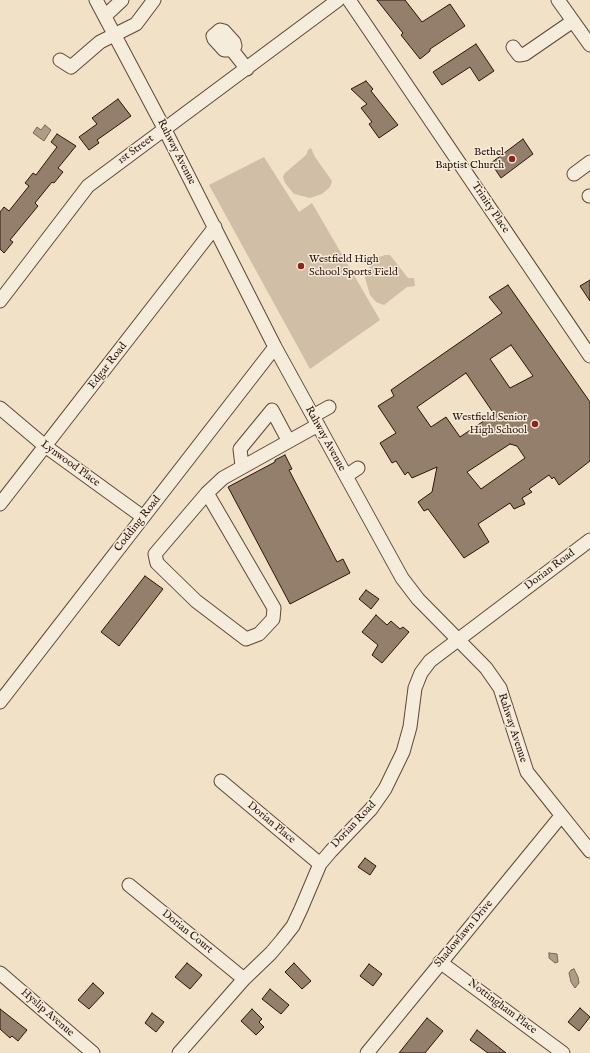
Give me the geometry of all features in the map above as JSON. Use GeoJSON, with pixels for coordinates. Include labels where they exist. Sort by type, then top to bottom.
{"type":"FeatureCollection","features":[{"type":"Feature","properties":{"kind":"street","name":"Rahway Avenue"},"geometry":{"type":"LineString","coordinates":[[96,0],[165,130],[275,347],[402,578],[418,599],[486,668],[500,688],[527,772],[590,851]]}},
{"type":"Feature","properties":{"kind":"street"},"geometry":{"type":"LineString","coordinates":[[105,16],[122,0]]}},
{"type":"Feature","properties":{"kind":"street"},"geometry":{"type":"LineString","coordinates":[[60,60],[70,67],[100,42],[136,24],[154,0]]}},
{"type":"Feature","properties":{"kind":"street","name":"1st Street"},"geometry":{"type":"LineString","coordinates":[[0,301],[88,186],[145,142],[165,130],[338,0]]}},
{"type":"Feature","properties":{"kind":"street","name":"Trinity Place"},"geometry":{"type":"LineString","coordinates":[[350,0],[590,356]]}},
{"type":"Feature","properties":{"kind":"street"},"geometry":{"type":"LineString","coordinates":[[558,0],[590,45]]}},
{"type":"Feature","properties":{"kind":"street"},"geometry":{"type":"LineString","coordinates":[[513,46],[519,55],[525,54],[573,21]]}},
{"type":"Feature","properties":{"kind":"street"},"geometry":{"type":"LineString","coordinates":[[232,50],[247,69]]}},
{"type":"Feature","properties":{"kind":"street"},"geometry":{"type":"LineString","coordinates":[[574,174],[590,162]]}},
{"type":"Feature","properties":{"kind":"street","name":"Edgar Road"},"geometry":{"type":"LineString","coordinates":[[0,504],[215,227]]}},
{"type":"Feature","properties":{"kind":"street","name":"Codding Road"},"geometry":{"type":"LineString","coordinates":[[0,702],[275,347]]}},
{"type":"Feature","properties":{"kind":"street"},"geometry":{"type":"LineString","coordinates":[[207,493],[274,608],[273,619],[259,634],[246,639],[196,601],[157,563],[155,554],[207,493],[223,478],[288,440],[315,421],[329,407]]}},
{"type":"Feature","properties":{"kind":"street","name":"Lynwood Place"},"geometry":{"type":"LineString","coordinates":[[0,408],[45,446],[143,517]]}},
{"type":"Feature","properties":{"kind":"street"},"geometry":{"type":"LineString","coordinates":[[242,466],[240,449],[272,410],[288,440]]}},
{"type":"Feature","properties":{"kind":"street"},"geometry":{"type":"LineString","coordinates":[[346,476],[358,468]]}},
{"type":"Feature","properties":{"kind":"street","name":"Dorian Road"},"geometry":{"type":"LineString","coordinates":[[179,1053],[244,979],[271,953],[293,926],[320,864],[330,850],[372,809],[385,789],[403,752],[410,727],[415,688],[421,673],[430,661],[590,540]]}},
{"type":"Feature","properties":{"kind":"street","name":"Dorian Place"},"geometry":{"type":"LineString","coordinates":[[221,781],[320,864]]}},
{"type":"Feature","properties":{"kind":"street","name":"Shadowlawn Drive"},"geometry":{"type":"LineString","coordinates":[[367,1053],[561,816]]}},
{"type":"Feature","properties":{"kind":"street","name":"Dorian Court"},"geometry":{"type":"LineString","coordinates":[[129,885],[244,979]]}},
{"type":"Feature","properties":{"kind":"street","name":"Nottingham Place"},"geometry":{"type":"LineString","coordinates":[[440,962],[563,1053]]}},
{"type":"Feature","properties":{"kind":"street","name":"Hyslip Avenue"},"geometry":{"type":"LineString","coordinates":[[0,973],[93,1053]]}},
{"type":"Feature","properties":{"kind":"shaded area"},"geometry":{"type":"Polygon","coordinates":[[[45,125],[51,130],[44,141],[33,133],[37,127],[41,130],[45,125]]]}},
{"type":"Feature","properties":{"kind":"shaded area"},"geometry":{"type":"Polygon","coordinates":[[[311,148],[315,157],[332,181],[330,187],[322,194],[310,198],[294,194],[285,183],[283,177],[284,174],[306,155],[308,150],[311,148]]]}},
{"type":"Feature","properties":{"kind":"shaded area","name":"Westfield High School Sports Field"},"geometry":{"type":"Polygon","coordinates":[[[264,157],[299,212],[312,203],[380,320],[310,369],[209,185],[264,157]]]}},
{"type":"Feature","properties":{"kind":"shaded area"},"geometry":{"type":"Polygon","coordinates":[[[390,255],[408,278],[414,278],[415,286],[407,287],[384,305],[376,302],[370,295],[365,278],[372,263],[379,257],[390,255]]]}},
{"type":"Feature","properties":{"kind":"shaded area"},"geometry":{"type":"Polygon","coordinates":[[[549,953],[557,954],[558,962],[555,963],[549,958],[549,953]]]}},
{"type":"Feature","properties":{"kind":"shaded area"},"geometry":{"type":"Polygon","coordinates":[[[574,969],[579,983],[575,988],[571,982],[569,973],[574,969]]]}},
{"type":"Feature","properties":{"kind":"building"},"geometry":{"type":"Polygon","coordinates":[[[377,0],[405,0],[422,22],[450,4],[465,26],[430,49],[430,51],[420,59],[401,35],[403,33],[377,0]]]}},
{"type":"Feature","properties":{"kind":"building"},"geometry":{"type":"Polygon","coordinates":[[[476,44],[494,71],[479,81],[470,67],[442,85],[433,72],[476,44]]]}},
{"type":"Feature","properties":{"kind":"building"},"geometry":{"type":"Polygon","coordinates":[[[366,81],[373,89],[371,91],[398,125],[379,138],[369,124],[372,122],[361,108],[367,104],[351,89],[366,81]]]}},
{"type":"Feature","properties":{"kind":"building"},"geometry":{"type":"Polygon","coordinates":[[[118,99],[131,116],[97,140],[99,143],[89,150],[79,137],[97,124],[92,118],[118,99]]]}},
{"type":"Feature","properties":{"kind":"building"},"geometry":{"type":"Polygon","coordinates":[[[57,134],[76,146],[58,168],[63,172],[54,183],[52,182],[35,203],[38,206],[10,240],[13,242],[4,253],[0,249],[0,212],[4,207],[9,211],[29,186],[25,183],[33,173],[36,175],[57,147],[51,142],[57,134]]]}},
{"type":"Feature","properties":{"kind":"building","name":"Bethel Baptist Church"},"geometry":{"type":"Polygon","coordinates":[[[523,139],[533,154],[501,178],[491,163],[523,139]]]}},
{"type":"Feature","properties":{"kind":"building"},"geometry":{"type":"Polygon","coordinates":[[[590,280],[590,301],[580,286],[590,280]]]}},
{"type":"Feature","properties":{"kind":"building","name":"Westfield Senior High School"},"geometry":{"type":"Polygon","coordinates":[[[508,285],[590,402],[590,461],[559,485],[554,477],[552,479],[549,475],[529,489],[532,492],[522,498],[525,504],[514,509],[510,503],[478,524],[489,542],[464,558],[428,509],[424,511],[418,502],[432,492],[437,467],[412,478],[408,472],[405,475],[396,461],[392,463],[380,443],[396,433],[378,406],[394,396],[391,390],[502,313],[489,297],[508,285]],[[511,345],[490,359],[510,388],[533,376],[511,345]],[[466,373],[417,407],[431,427],[446,417],[460,437],[494,414],[466,373]],[[510,444],[467,472],[481,489],[525,458],[517,446],[510,444]]]}},
{"type":"Feature","properties":{"kind":"building"},"geometry":{"type":"Polygon","coordinates":[[[285,455],[292,469],[289,470],[337,562],[343,559],[350,573],[290,604],[228,487],[275,462],[275,460],[285,455]]]}},
{"type":"Feature","properties":{"kind":"building"},"geometry":{"type":"Polygon","coordinates":[[[145,576],[163,589],[119,646],[101,632],[145,576]]]}},
{"type":"Feature","properties":{"kind":"building"},"geometry":{"type":"Polygon","coordinates":[[[366,590],[379,599],[371,609],[359,599],[366,590]]]}},
{"type":"Feature","properties":{"kind":"building"},"geometry":{"type":"Polygon","coordinates":[[[376,615],[387,625],[391,621],[400,629],[403,627],[409,632],[382,663],[372,655],[378,645],[362,632],[376,615]]]}},
{"type":"Feature","properties":{"kind":"building"},"geometry":{"type":"Polygon","coordinates":[[[365,858],[376,866],[370,875],[358,867],[365,858]]]}},
{"type":"Feature","properties":{"kind":"building"},"geometry":{"type":"Polygon","coordinates":[[[187,963],[202,975],[190,989],[175,977],[187,963]]]}},
{"type":"Feature","properties":{"kind":"building"},"geometry":{"type":"Polygon","coordinates":[[[294,963],[311,981],[302,989],[285,972],[294,963]]]}},
{"type":"Feature","properties":{"kind":"building"},"geometry":{"type":"Polygon","coordinates":[[[369,964],[382,974],[373,986],[360,976],[369,964]]]}},
{"type":"Feature","properties":{"kind":"building"},"geometry":{"type":"Polygon","coordinates":[[[93,983],[104,993],[89,1009],[78,1000],[93,983]]]}},
{"type":"Feature","properties":{"kind":"building"},"geometry":{"type":"Polygon","coordinates":[[[270,989],[289,1005],[281,1014],[262,999],[270,989]]]}},
{"type":"Feature","properties":{"kind":"building"},"geometry":{"type":"Polygon","coordinates":[[[580,1008],[590,1017],[579,1031],[568,1022],[580,1008]]]}},
{"type":"Feature","properties":{"kind":"building"},"geometry":{"type":"Polygon","coordinates":[[[0,1009],[27,1030],[18,1041],[12,1036],[10,1038],[0,1029],[0,1009]]]}},
{"type":"Feature","properties":{"kind":"building"},"geometry":{"type":"Polygon","coordinates":[[[252,1009],[262,1019],[259,1022],[264,1027],[256,1035],[241,1021],[252,1009]]]}},
{"type":"Feature","properties":{"kind":"building"},"geometry":{"type":"Polygon","coordinates":[[[152,1013],[164,1022],[156,1032],[145,1023],[152,1013]]]}},
{"type":"Feature","properties":{"kind":"building"},"geometry":{"type":"Polygon","coordinates":[[[427,1018],[443,1031],[425,1053],[399,1053],[427,1018]]]}},
{"type":"Feature","properties":{"kind":"building"},"geometry":{"type":"Polygon","coordinates":[[[477,1030],[506,1053],[488,1053],[470,1040],[477,1030]]]}},
{"type":"Feature","properties":{"kind":"place","name":"Bethel Baptist Church"},"geometry":{"type":"Point","coordinates":[512,159]}},
{"type":"Feature","properties":{"kind":"place","name":"Westfield High School Sports Field"},"geometry":{"type":"Point","coordinates":[301,266]}},
{"type":"Feature","properties":{"kind":"place","name":"Westfield Senior High School"},"geometry":{"type":"Point","coordinates":[535,424]}}]}
